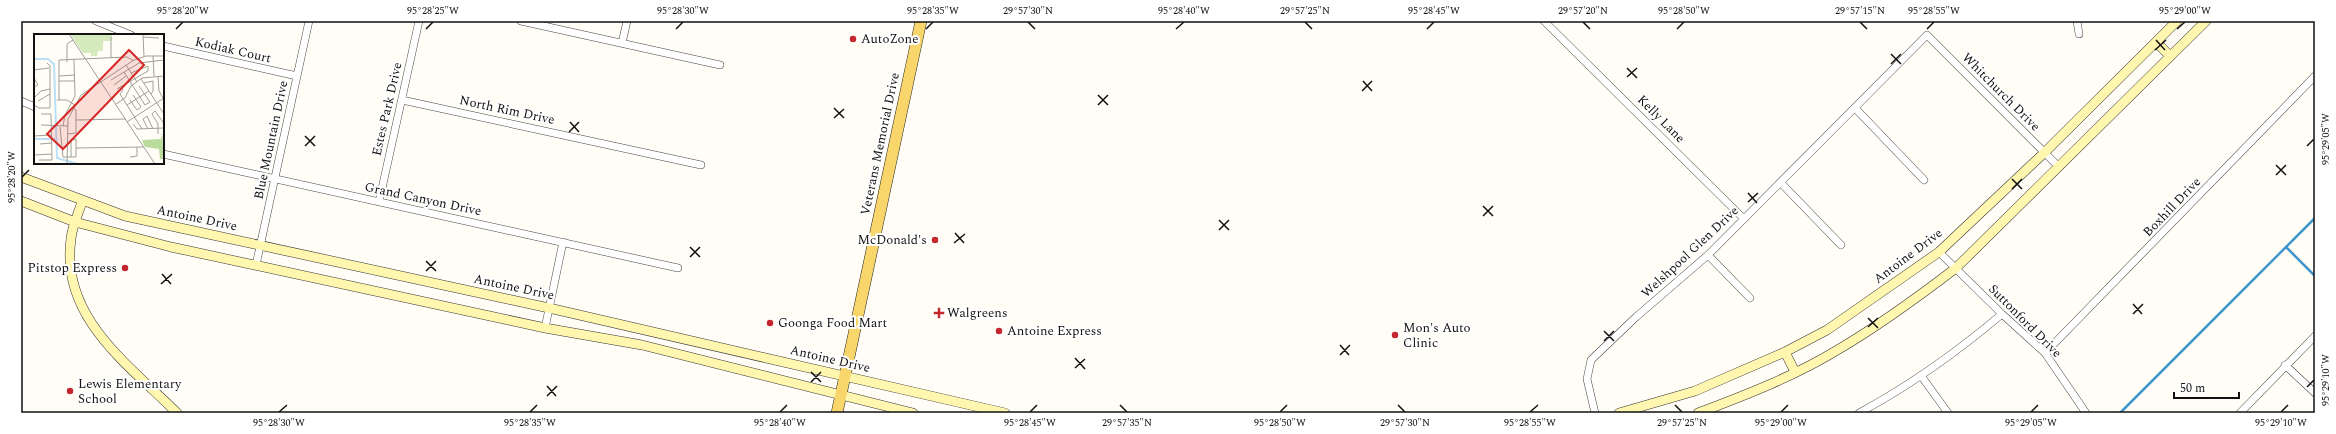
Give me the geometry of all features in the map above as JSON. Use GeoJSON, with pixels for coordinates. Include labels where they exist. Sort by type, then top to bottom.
{"type":"FeatureCollection","features":[{"type":"Feature","properties":{"kind":"main road","name":"Veterans Memorial Drive"},"geometry":{"type":"LineString","coordinates":[[837,413],[921,21]]}},
{"type":"Feature","properties":{"kind":"main road","name":"Antoine Drive"},"geometry":{"type":"LineString","coordinates":[[1619,413],[1695,391],[1786,352],[1827,330],[1939,252],[2044,153],[2177,21]]}},
{"type":"Feature","properties":{"kind":"main road"},"geometry":{"type":"LineString","coordinates":[[1698,413],[1795,372],[1838,350],[1956,268],[2206,21]]}},
{"type":"Feature","properties":{"kind":"main road"},"geometry":{"type":"LineString","coordinates":[[2156,42],[2170,56]]}},
{"type":"Feature","properties":{"kind":"main road","name":"Antoine Drive"},"geometry":{"type":"LineString","coordinates":[[21,177],[82,202],[124,216],[549,308],[1005,413]]}},
{"type":"Feature","properties":{"kind":"main road"},"geometry":{"type":"LineString","coordinates":[[21,201],[75,222],[171,247],[545,328],[663,351],[913,413]]}},
{"type":"Feature","properties":{"kind":"main road"},"geometry":{"type":"LineString","coordinates":[[82,202],[75,222],[70,256],[71,278],[85,316],[120,357],[177,413]]}},
{"type":"Feature","properties":{"kind":"main road"},"geometry":{"type":"LineString","coordinates":[[663,351],[667,335]]}},
{"type":"Feature","properties":{"kind":"main road"},"geometry":{"type":"LineString","coordinates":[[1786,352],[1795,372]]}},
{"type":"Feature","properties":{"kind":"street"},"geometry":{"type":"LineString","coordinates":[[96,21],[128,34]]}},
{"type":"Feature","properties":{"kind":"street","name":"Blue Mountain Drive"},"geometry":{"type":"LineString","coordinates":[[256,265],[309,21]]}},
{"type":"Feature","properties":{"kind":"street","name":"Estes Park Drive"},"geometry":{"type":"LineString","coordinates":[[379,202],[419,21]]}},
{"type":"Feature","properties":{"kind":"street"},"geometry":{"type":"LineString","coordinates":[[520,21],[720,65]]}},
{"type":"Feature","properties":{"kind":"street"},"geometry":{"type":"LineString","coordinates":[[622,43],[627,21]]}},
{"type":"Feature","properties":{"kind":"street","name":"Kelly Lane"},"geometry":{"type":"LineString","coordinates":[[1544,21],[1744,218]]}},
{"type":"Feature","properties":{"kind":"street"},"geometry":{"type":"LineString","coordinates":[[2077,21],[2079,34]]}},
{"type":"Feature","properties":{"kind":"street","name":"Welshpool Glen Drive"},"geometry":{"type":"LineString","coordinates":[[1595,413],[1587,379],[1591,360],[1636,317],[1708,255],[1927,35]]}},
{"type":"Feature","properties":{"kind":"street","name":"Whitchurch Drive"},"geometry":{"type":"LineString","coordinates":[[1927,35],[2058,166]]}},
{"type":"Feature","properties":{"kind":"street","name":"Kodiak Court"},"geometry":{"type":"LineString","coordinates":[[164,46],[297,76]]}},
{"type":"Feature","properties":{"kind":"street","name":"Boxhill Drive"},"geometry":{"type":"LineString","coordinates":[[2045,354],[2315,76]]}},
{"type":"Feature","properties":{"kind":"street","name":"North Rim Drive"},"geometry":{"type":"LineString","coordinates":[[402,100],[701,165]]}},
{"type":"Feature","properties":{"kind":"street"},"geometry":{"type":"LineString","coordinates":[[21,101],[34,108]]}},
{"type":"Feature","properties":{"kind":"street"},"geometry":{"type":"LineString","coordinates":[[1855,108],[1924,180]]}},
{"type":"Feature","properties":{"kind":"street","name":"Grand Canyon Drive"},"geometry":{"type":"LineString","coordinates":[[164,154],[678,268]]}},
{"type":"Feature","properties":{"kind":"street"},"geometry":{"type":"LineString","coordinates":[[1780,183],[1842,245]]}},
{"type":"Feature","properties":{"kind":"street"},"geometry":{"type":"LineString","coordinates":[[545,328],[563,242]]}},
{"type":"Feature","properties":{"kind":"street","name":"Suttonford Drive"},"geometry":{"type":"LineString","coordinates":[[1939,252],[2045,354],[2085,410]]}},
{"type":"Feature","properties":{"kind":"street"},"geometry":{"type":"LineString","coordinates":[[1708,255],[1750,298]]}},
{"type":"Feature","properties":{"kind":"street"},"geometry":{"type":"LineString","coordinates":[[1859,413],[1922,377],[1966,345],[2002,314]]}},
{"type":"Feature","properties":{"kind":"street"},"geometry":{"type":"LineString","coordinates":[[2240,413],[2285,365],[2315,336]]}},
{"type":"Feature","properties":{"kind":"street"},"geometry":{"type":"LineString","coordinates":[[2285,365],[2315,393]]}},
{"type":"Feature","properties":{"kind":"street"},"geometry":{"type":"LineString","coordinates":[[1922,377],[1948,413]]}},
{"type":"Feature","properties":{"kind":"waterway"},"geometry":{"type":"LineString","coordinates":[[2120,413],[2315,218]]}},
{"type":"Feature","properties":{"kind":"waterway"},"geometry":{"type":"LineString","coordinates":[[2286,247],[2315,276]]}},
{"type":"Feature","properties":{"kind":"place","name":"AutoZone"},"geometry":{"type":"Point","coordinates":[853,39]}},
{"type":"Feature","properties":{"kind":"place","name":"McDonald's"},"geometry":{"type":"Point","coordinates":[935,240]}},
{"type":"Feature","properties":{"kind":"place","name":"Pitstop Express"},"geometry":{"type":"Point","coordinates":[125,268]}},
{"type":"Feature","properties":{"kind":"place","name":"Walgreens"},"geometry":{"type":"Point","coordinates":[939,313]}},
{"type":"Feature","properties":{"kind":"place","name":"Goonga Food Mart"},"geometry":{"type":"Point","coordinates":[770,323]}},
{"type":"Feature","properties":{"kind":"place","name":"Antoine Express"},"geometry":{"type":"Point","coordinates":[999,331]}},
{"type":"Feature","properties":{"kind":"place","name":"Mon's Auto Clinic"},"geometry":{"type":"Point","coordinates":[1395,335]}},
{"type":"Feature","properties":{"kind":"place","name":"Lewis Elementary School"},"geometry":{"type":"Point","coordinates":[70,391]}}]}
